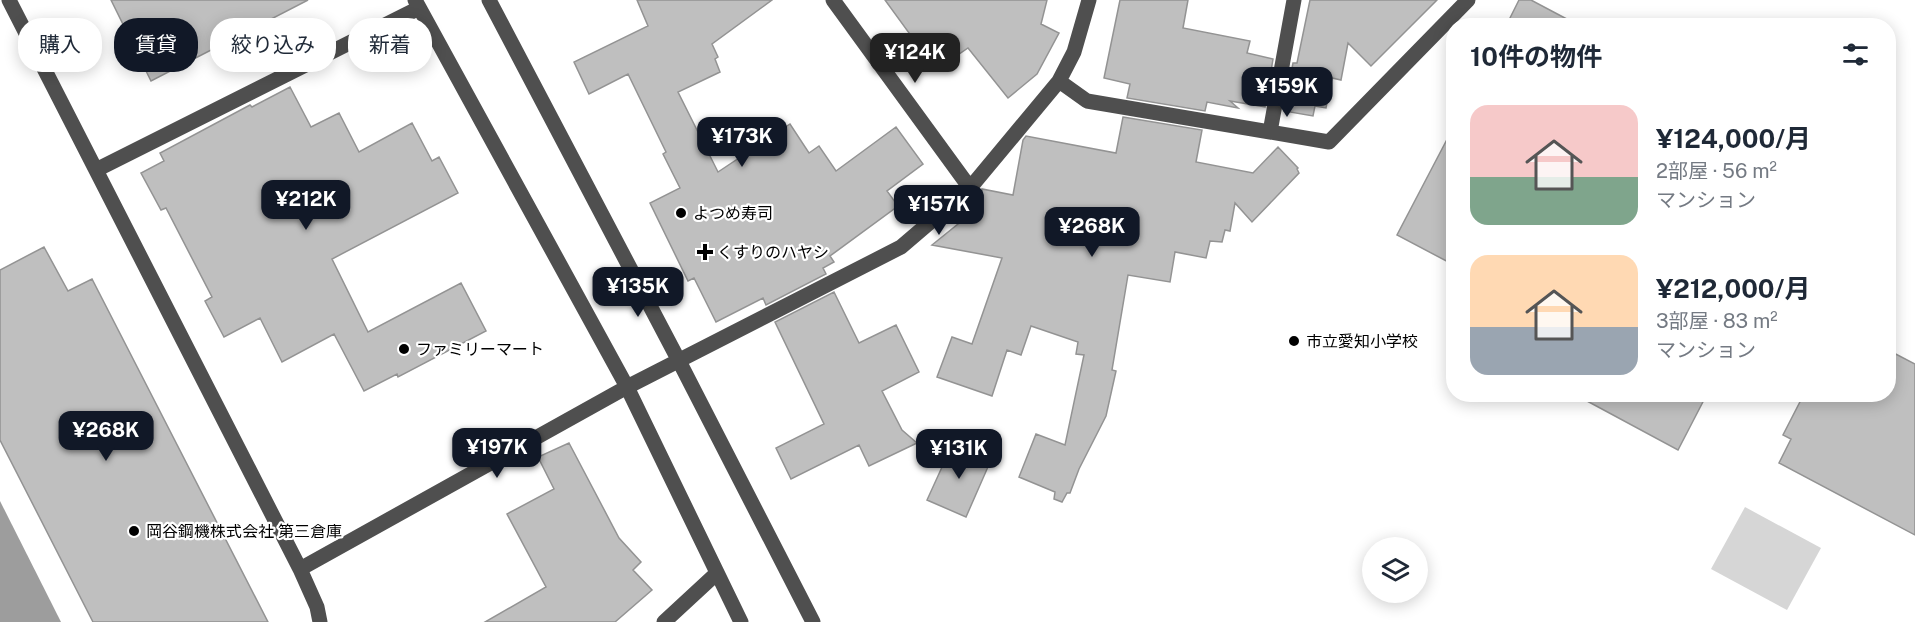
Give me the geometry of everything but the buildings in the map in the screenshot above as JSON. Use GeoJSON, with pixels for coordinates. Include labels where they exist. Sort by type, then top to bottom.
{"type":"FeatureCollection","features":[{"type":"Feature","properties":{"kind":"street"},"geometry":{"type":"LineString","coordinates":[[9,0],[300,569],[317,607],[320,622]]}},
{"type":"Feature","properties":{"kind":"street"},"geometry":{"type":"LineString","coordinates":[[489,0],[813,622]]}},
{"type":"Feature","properties":{"kind":"street"},"geometry":{"type":"LineString","coordinates":[[833,0],[970,188]]}},
{"type":"Feature","properties":{"kind":"street"},"geometry":{"type":"LineString","coordinates":[[300,569],[627,387],[901,247],[970,188],[1059,81],[1074,52],[1089,0]]}},
{"type":"Feature","properties":{"kind":"street"},"geometry":{"type":"LineString","coordinates":[[1270,132],[1294,0]]}},
{"type":"Feature","properties":{"kind":"street"},"geometry":{"type":"LineString","coordinates":[[1450,18],[1468,0]]}},
{"type":"Feature","properties":{"kind":"street"},"geometry":{"type":"LineString","coordinates":[[96,170],[417,4],[627,387],[741,622]]}},
{"type":"Feature","properties":{"kind":"street"},"geometry":{"type":"LineString","coordinates":[[1059,81],[1087,102],[1329,142],[1446,22]]}},
{"type":"Feature","properties":{"kind":"street"},"geometry":{"type":"LineString","coordinates":[[664,622],[717,573]]}},
{"type":"Feature","properties":{"kind":"shaded area"},"geometry":{"type":"Polygon","coordinates":[[[0,501],[61,622],[0,622],[0,501]]]}},
{"type":"Feature","properties":{"kind":"shaded area"},"geometry":{"type":"Polygon","coordinates":[[[1745,507],[1821,548],[1787,610],[1711,569],[1745,507]]]}},
{"type":"Feature","properties":{"kind":"place","name":"よつめ寿司"},"geometry":{"type":"Point","coordinates":[681,213]}},
{"type":"Feature","properties":{"kind":"place","name":"くすりのハヤシ"},"geometry":{"type":"Point","coordinates":[705,252]}},
{"type":"Feature","properties":{"kind":"place","name":"市立愛知小学校"},"geometry":{"type":"Point","coordinates":[1294,341]}},
{"type":"Feature","properties":{"kind":"place","name":"ファミリーマート"},"geometry":{"type":"Point","coordinates":[404,349]}},
{"type":"Feature","properties":{"kind":"place","name":"岡谷鋼機株式会社 第三倉庫"},"geometry":{"type":"Point","coordinates":[134,531]}}]}
